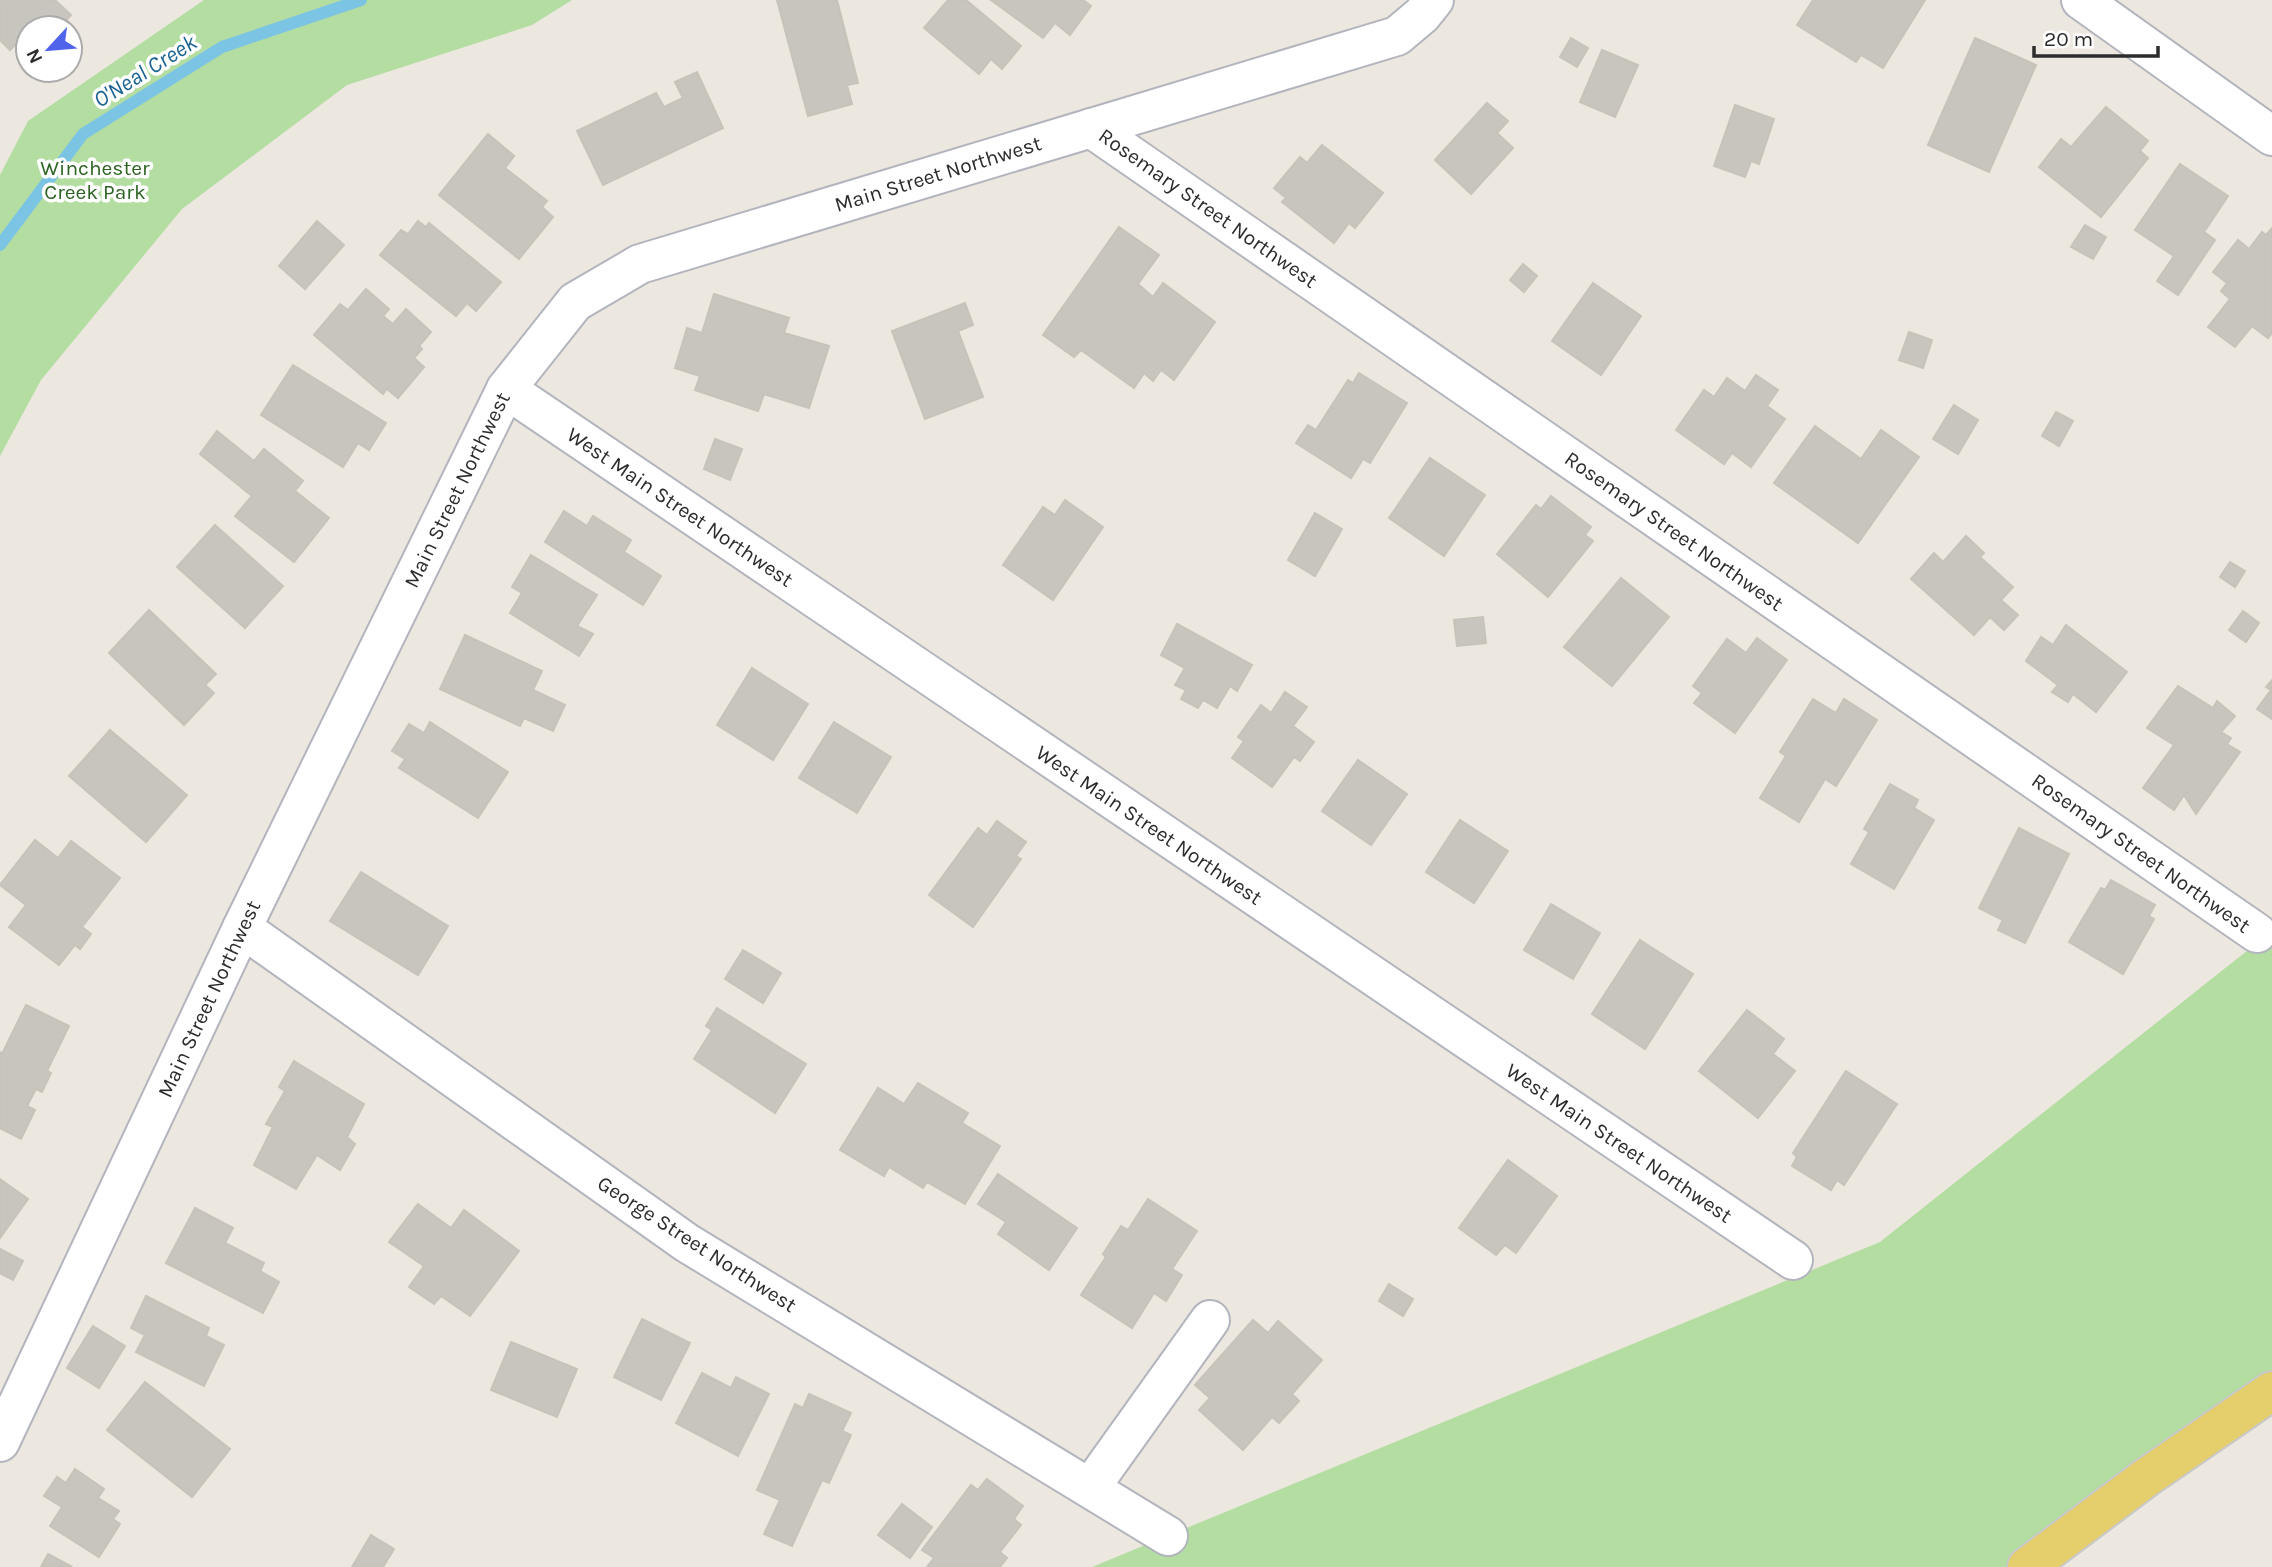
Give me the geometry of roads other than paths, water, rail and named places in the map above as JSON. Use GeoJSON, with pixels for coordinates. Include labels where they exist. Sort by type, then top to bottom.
{"type":"FeatureCollection","features":[{"type":"Feature","properties":{"kind":"main road"},"geometry":{"type":"LineString","coordinates":[[2027,1567],[2147,1477],[2272,1391]]}},
{"type":"Feature","properties":{"kind":"street","name":"Main Street Northwest"},"geometry":{"type":"LineString","coordinates":[[0,1442],[242,928],[506,389],[575,302],[640,264],[1397,36],[1422,15],[1434,0]]}},
{"type":"Feature","properties":{"kind":"street"},"geometry":{"type":"LineString","coordinates":[[2081,0],[2272,136]]}},
{"type":"Feature","properties":{"kind":"street","name":"Rosemary Street Northwest"},"geometry":{"type":"LineString","coordinates":[[1091,128],[2257,933]]}},
{"type":"Feature","properties":{"kind":"street","name":"West Main Street Northwest"},"geometry":{"type":"LineString","coordinates":[[506,389],[1793,1260]]}},
{"type":"Feature","properties":{"kind":"street","name":"George Street Northwest"},"geometry":{"type":"LineString","coordinates":[[242,928],[687,1243],[1168,1536]]}},
{"type":"Feature","properties":{"kind":"street"},"geometry":{"type":"LineString","coordinates":[[1090,1488],[1210,1320]]}},
{"type":"Feature","properties":{"kind":"waterway","name":"O'Neal Creek"},"geometry":{"type":"LineString","coordinates":[[0,245],[83,134],[222,47],[361,0]]}},
{"type":"Feature","properties":{"kind":"park label","name":"Winchester Creek Park"},"geometry":{"type":"Point","coordinates":[95,180]}}]}
